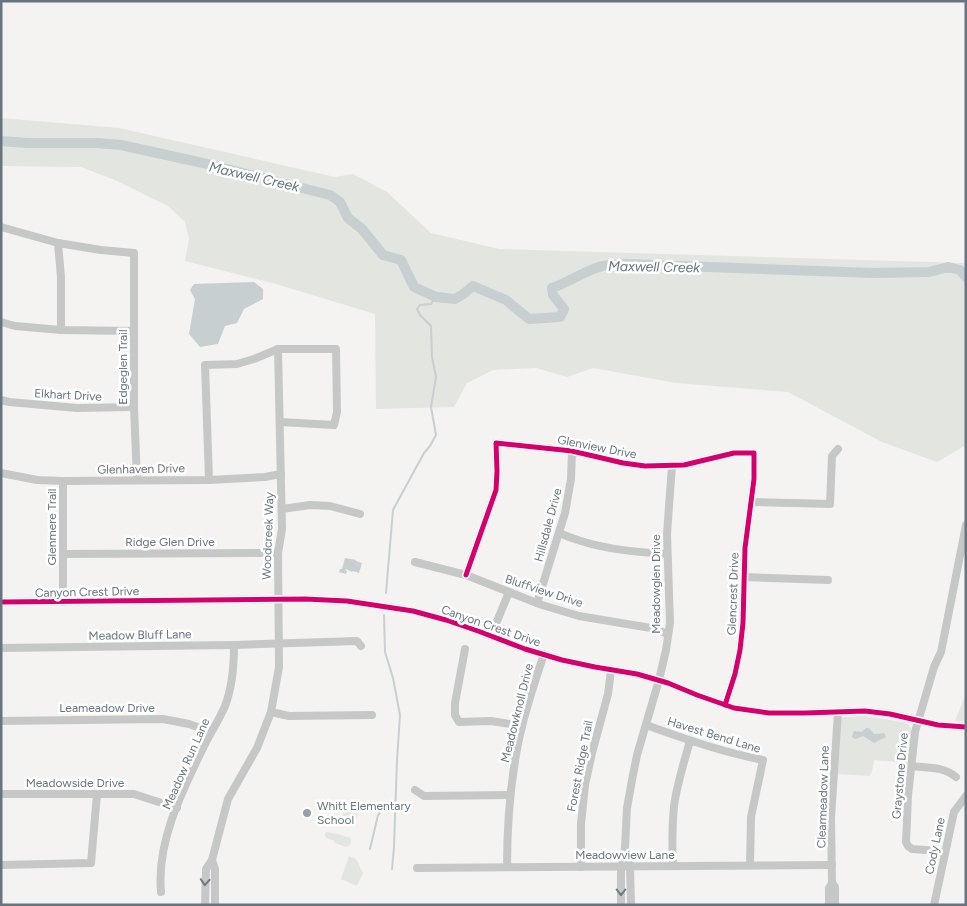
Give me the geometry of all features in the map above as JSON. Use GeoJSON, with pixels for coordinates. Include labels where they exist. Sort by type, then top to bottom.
{"type":"FeatureCollection","features":[{"type":"Feature","properties":{"kind":"street"},"geometry":{"type":"LineString","coordinates":[[1,227],[58,243],[61,277],[61,330]]}},
{"type":"Feature","properties":{"kind":"street","name":"Edgeglen Trail"},"geometry":{"type":"LineString","coordinates":[[58,243],[134,253],[134,408],[137,480]]}},
{"type":"Feature","properties":{"kind":"street"},"geometry":{"type":"LineString","coordinates":[[1,322],[15,326],[61,330],[134,331]]}},
{"type":"Feature","properties":{"kind":"street"},"geometry":{"type":"LineString","coordinates":[[209,480],[205,365],[237,364],[278,349],[336,349],[337,412],[334,425],[280,422]]}},
{"type":"Feature","properties":{"kind":"street","name":"Woodcreek Way"},"geometry":{"type":"LineString","coordinates":[[205,905],[206,869],[212,860],[228,799],[257,748],[271,712],[279,667],[278,552],[282,529],[282,509],[278,349]]}},
{"type":"Feature","properties":{"kind":"street","name":"Elkhart Drive"},"geometry":{"type":"LineString","coordinates":[[1,400],[77,408],[134,408]]}},
{"type":"Feature","properties":{"kind":"street","name":"Glenview Drive"},"geometry":{"type":"LineString","coordinates":[[466,575],[496,490],[496,443],[572,451],[645,466],[684,465],[734,453],[754,453]]}},
{"type":"Feature","properties":{"kind":"street"},"geometry":{"type":"LineString","coordinates":[[751,502],[830,504],[832,456],[838,449]]}},
{"type":"Feature","properties":{"kind":"street","name":"Hillsdale Drive"},"geometry":{"type":"LineString","coordinates":[[537,603],[569,496],[572,451]]}},
{"type":"Feature","properties":{"kind":"street","name":"Glencrest Drive"},"geometry":{"type":"LineString","coordinates":[[725,705],[740,650],[743,623],[745,548],[754,479],[754,453]]}},
{"type":"Feature","properties":{"kind":"street","name":"Meadowglen Drive"},"geometry":{"type":"LineString","coordinates":[[621,905],[621,866],[625,848],[630,790],[637,754],[659,680],[670,623],[667,554],[672,465]]}},
{"type":"Feature","properties":{"kind":"street","name":"Glenhaven Drive"},"geometry":{"type":"LineString","coordinates":[[1,473],[37,480],[63,481],[209,480],[265,477],[281,474]]}},
{"type":"Feature","properties":{"kind":"street","name":"Glenmere Trail"},"geometry":{"type":"LineString","coordinates":[[63,481],[63,602]]}},
{"type":"Feature","properties":{"kind":"street"},"geometry":{"type":"LineString","coordinates":[[282,509],[310,505],[330,506],[360,514]]}},
{"type":"Feature","properties":{"kind":"street","name":"Graystone Drive"},"geometry":{"type":"LineString","coordinates":[[945,853],[912,848],[906,842],[914,732],[934,667],[941,652],[966,525]]}},
{"type":"Feature","properties":{"kind":"street"},"geometry":{"type":"LineString","coordinates":[[559,533],[606,547],[633,552],[667,554]]}},
{"type":"Feature","properties":{"kind":"street","name":"Ridge Glen Drive"},"geometry":{"type":"LineString","coordinates":[[63,554],[278,552]]}},
{"type":"Feature","properties":{"kind":"street","name":"Bluffview Drive"},"geometry":{"type":"LineString","coordinates":[[415,562],[466,575],[537,603],[579,616],[651,628],[668,634]]}},
{"type":"Feature","properties":{"kind":"street"},"geometry":{"type":"LineString","coordinates":[[743,577],[828,580]]}},
{"type":"Feature","properties":{"kind":"street"},"geometry":{"type":"LineString","coordinates":[[491,636],[509,592]]}},
{"type":"Feature","properties":{"kind":"street","name":"Canyon Crest Drive"},"geometry":{"type":"LineString","coordinates":[[1,602],[278,599],[347,601],[413,611],[446,620],[525,649],[562,660],[659,680],[734,708],[769,713],[865,712],[890,714],[938,725],[966,727]]}},
{"type":"Feature","properties":{"kind":"street","name":"Meadow Bluff Lane"},"geometry":{"type":"LineString","coordinates":[[1,648],[234,645],[357,641],[361,646]]}},
{"type":"Feature","properties":{"kind":"street","name":"Meadow Run Lane"},"geometry":{"type":"LineString","coordinates":[[161,892],[161,874],[167,836],[192,770],[226,705],[233,672],[234,645]]}},
{"type":"Feature","properties":{"kind":"street"},"geometry":{"type":"LineString","coordinates":[[465,649],[455,702],[455,715],[459,722],[491,721],[522,726]]}},
{"type":"Feature","properties":{"kind":"street","name":"Meadowknoll Drive"},"geometry":{"type":"LineString","coordinates":[[507,867],[510,795],[518,742],[544,654]]}},
{"type":"Feature","properties":{"kind":"street","name":"Forest Ridge Trail"},"geometry":{"type":"LineString","coordinates":[[581,867],[581,824],[586,785],[592,753],[608,694],[611,670]]}},
{"type":"Feature","properties":{"kind":"street"},"geometry":{"type":"LineString","coordinates":[[271,712],[288,716],[372,715]]}},
{"type":"Feature","properties":{"kind":"street","name":"Clearmeadow Lane"},"geometry":{"type":"LineString","coordinates":[[835,905],[835,888],[832,883],[832,818],[838,712]]}},
{"type":"Feature","properties":{"kind":"street","name":"Leameadow Drive"},"geometry":{"type":"LineString","coordinates":[[1,720],[163,719],[189,724],[211,732]]}},
{"type":"Feature","properties":{"kind":"street","name":"Havest Bend Lane"},"geometry":{"type":"LineString","coordinates":[[646,725],[733,754],[763,760],[750,817],[750,865]]}},
{"type":"Feature","properties":{"kind":"street"},"geometry":{"type":"LineString","coordinates":[[673,866],[672,831],[674,806],[690,741]]}},
{"type":"Feature","properties":{"kind":"street"},"geometry":{"type":"LineString","coordinates":[[911,766],[943,769],[956,777]]}},
{"type":"Feature","properties":{"kind":"street"},"geometry":{"type":"LineString","coordinates":[[415,790],[424,796],[510,795]]}},
{"type":"Feature","properties":{"kind":"street","name":"Meadowside Drive"},"geometry":{"type":"LineString","coordinates":[[1,794],[134,794],[177,808]]}},
{"type":"Feature","properties":{"kind":"street"},"geometry":{"type":"LineString","coordinates":[[1,865],[91,863],[97,794]]}},
{"type":"Feature","properties":{"kind":"street","name":"Cody Lane"},"geometry":{"type":"LineString","coordinates":[[934,905],[954,812],[966,796]]}},
{"type":"Feature","properties":{"kind":"street","name":"Meadowglen Drive"},"geometry":{"type":"LineString","coordinates":[[625,848],[630,866],[631,905]]}},
{"type":"Feature","properties":{"kind":"street","name":"Woodcreek Way"},"geometry":{"type":"LineString","coordinates":[[212,860],[215,869],[215,905]]}},
{"type":"Feature","properties":{"kind":"street","name":"Meadowview Lane"},"geometry":{"type":"LineString","coordinates":[[417,868],[832,865]]}},
{"type":"Feature","properties":{"kind":"street","name":"Clearmeadow Lane"},"geometry":{"type":"LineString","coordinates":[[829,905],[829,888],[832,883]]}},
{"type":"Feature","properties":{"kind":"shaded area"},"geometry":{"type":"Polygon","coordinates":[[[1,118],[119,128],[335,177],[353,174],[387,192],[431,233],[499,249],[964,263],[966,280],[966,445],[937,462],[882,442],[788,392],[676,383],[593,368],[567,377],[536,368],[493,370],[467,383],[454,407],[376,409],[375,314],[276,284],[185,261],[189,239],[185,222],[168,206],[117,181],[81,167],[1,166],[1,118]]]}},
{"type":"Feature","properties":{"kind":"shaded area"},"geometry":{"type":"Polygon","coordinates":[[[254,282],[263,289],[263,299],[244,309],[237,323],[225,326],[218,344],[200,347],[189,334],[195,299],[190,290],[194,284],[254,282]]]}},
{"type":"Feature","properties":{"kind":"shaded area"},"geometry":{"type":"Polygon","coordinates":[[[345,558],[362,563],[359,573],[346,569],[346,574],[339,572],[342,569],[345,558]]]}},
{"type":"Feature","properties":{"kind":"shaded area"},"geometry":{"type":"Polygon","coordinates":[[[966,694],[966,722],[955,721],[966,694]]]}},
{"type":"Feature","properties":{"kind":"shaded area"},"geometry":{"type":"Polygon","coordinates":[[[866,716],[907,723],[911,729],[908,763],[874,760],[872,772],[869,776],[838,774],[841,719],[843,717],[866,716]]]}},
{"type":"Feature","properties":{"kind":"shaded area"},"geometry":{"type":"Polygon","coordinates":[[[869,728],[874,734],[884,733],[886,737],[874,743],[863,736],[856,739],[853,738],[854,731],[862,732],[869,728]]]}},
{"type":"Feature","properties":{"kind":"shaded area"},"geometry":{"type":"Polygon","coordinates":[[[345,808],[358,814],[353,827],[340,822],[345,808]]]}},
{"type":"Feature","properties":{"kind":"shaded area"},"geometry":{"type":"Polygon","coordinates":[[[326,832],[350,838],[350,845],[346,847],[335,843],[333,840],[326,838],[326,832]]]}},
{"type":"Feature","properties":{"kind":"shaded area"},"geometry":{"type":"Polygon","coordinates":[[[349,856],[356,859],[363,873],[357,886],[341,879],[349,856]]]}},
{"type":"Feature","properties":{"kind":"waterway","name":"Maxwell Creek"},"geometry":{"type":"LineString","coordinates":[[1,141],[121,145],[203,163],[330,195],[340,202],[348,218],[362,229],[383,255],[401,260],[414,287],[436,297],[455,299],[473,286],[506,300],[529,319],[560,317],[564,309],[553,295],[552,288],[593,269],[609,265],[626,264],[873,273],[929,272],[948,267],[960,270],[966,277]]}},
{"type":"Feature","properties":{"kind":"waterway"},"geometry":{"type":"LineString","coordinates":[[386,593],[393,510],[436,435],[431,407],[436,377],[432,357],[431,326],[417,309],[420,305],[431,304],[436,297]]}},
{"type":"Feature","properties":{"kind":"waterway"},"geometry":{"type":"LineString","coordinates":[[384,615],[385,652],[393,678],[400,715],[392,869]]}},
{"type":"Feature","properties":{"kind":"waterway"},"geometry":{"type":"LineString","coordinates":[[392,808],[395,801]]}},
{"type":"Feature","properties":{"kind":"waterway"},"geometry":{"type":"LineString","coordinates":[[370,849],[380,813],[377,811]]}},
{"type":"Feature","properties":{"kind":"cycle path"},"geometry":{"type":"LineString","coordinates":[[466,575],[496,490],[496,443],[572,451],[645,466],[684,465],[734,453],[754,453],[754,479],[745,548],[743,623],[740,650],[725,705]]}},
{"type":"Feature","properties":{"kind":"cycle path"},"geometry":{"type":"LineString","coordinates":[[1,602],[305,599],[347,601],[413,611],[446,620],[525,649],[562,660],[637,674],[668,683],[734,708],[769,713],[865,711],[890,714],[938,725],[966,727]]}},
{"type":"Feature","properties":{"kind":"place","name":"Whitt Elementary School"},"geometry":{"type":"Point","coordinates":[307,813]}}]}
